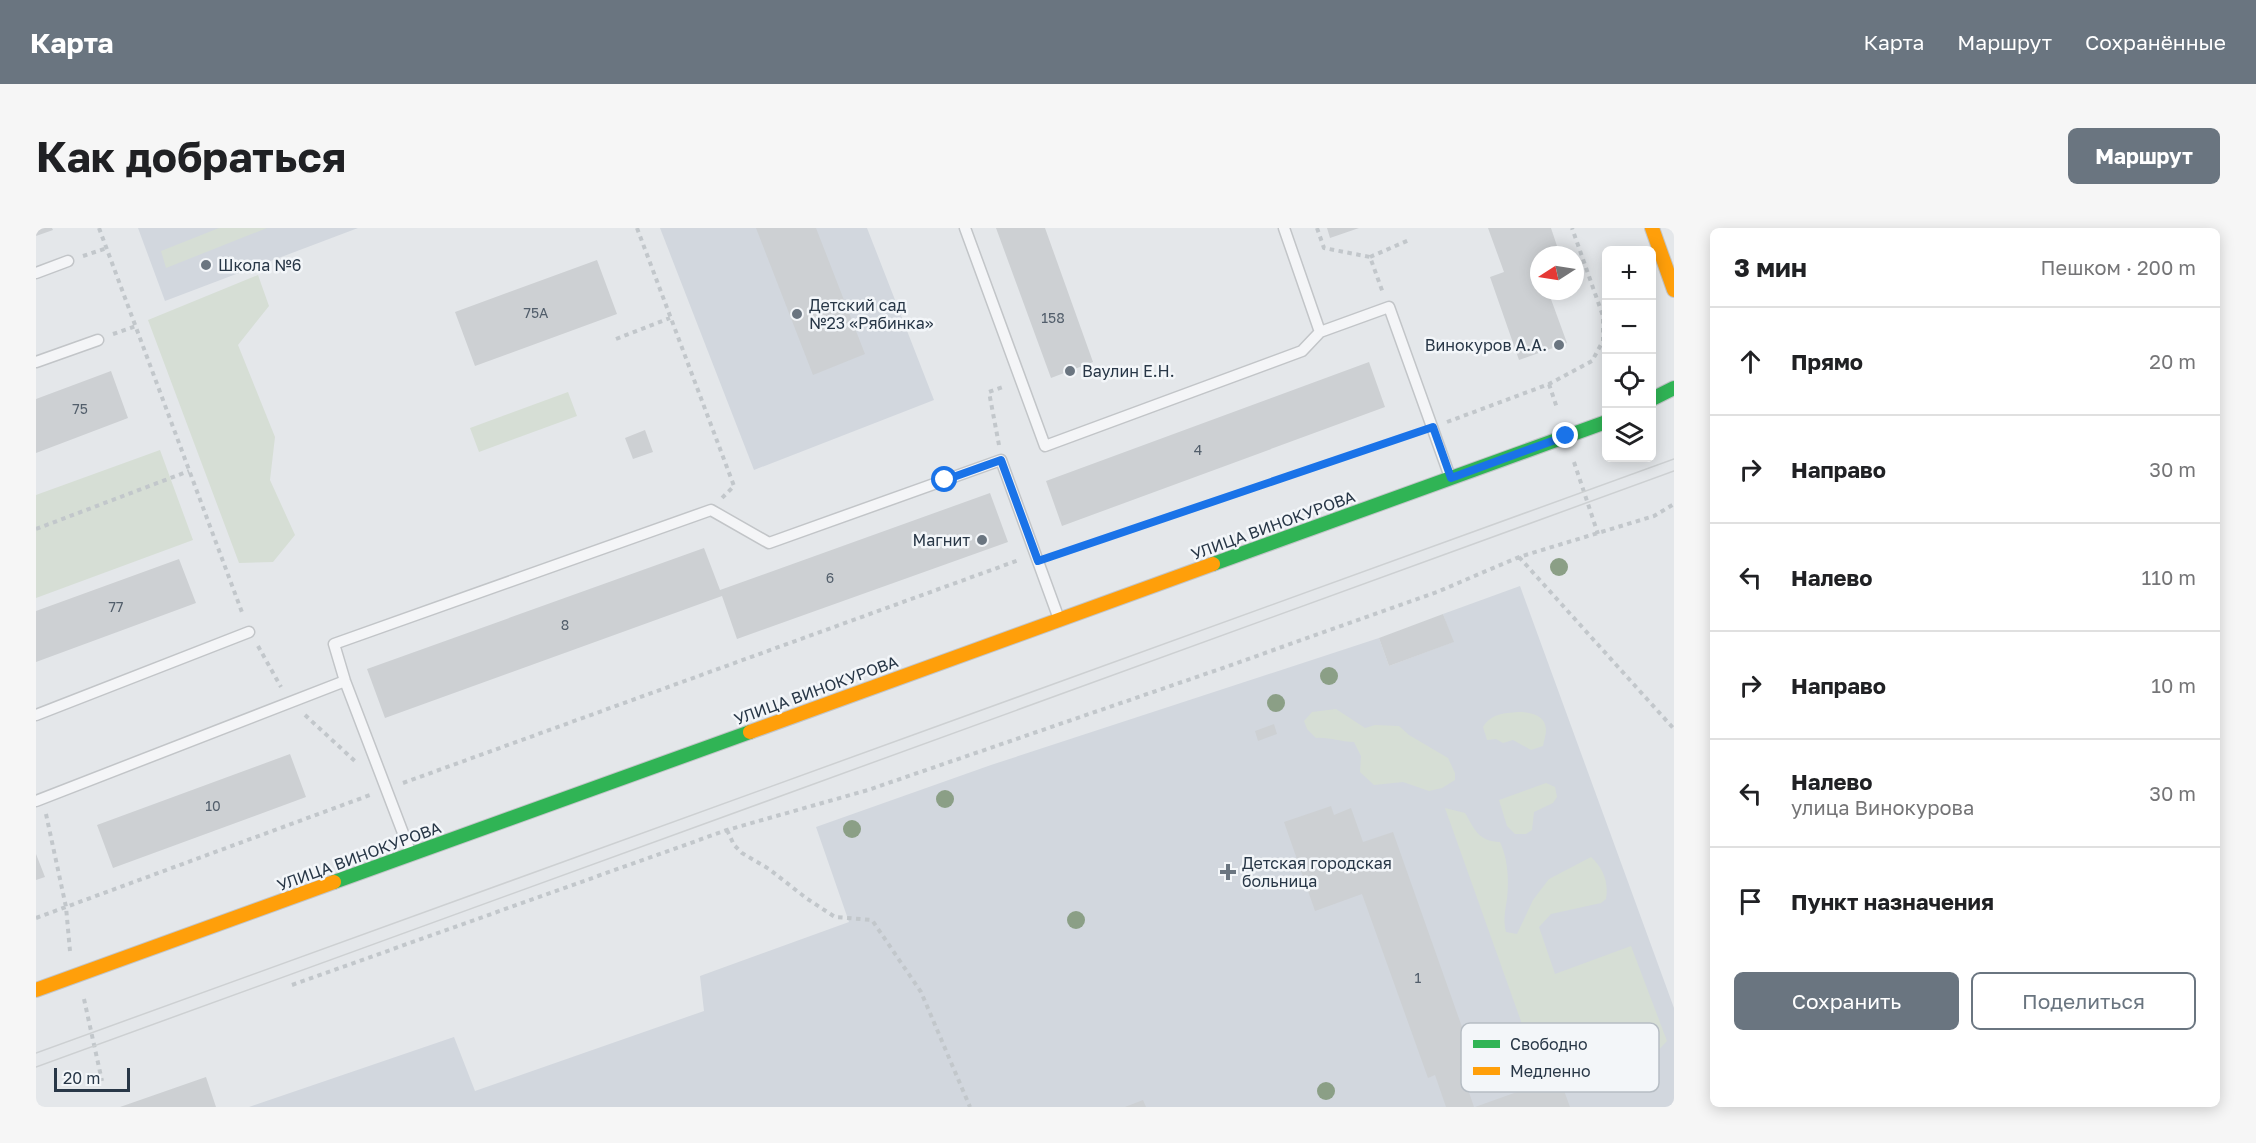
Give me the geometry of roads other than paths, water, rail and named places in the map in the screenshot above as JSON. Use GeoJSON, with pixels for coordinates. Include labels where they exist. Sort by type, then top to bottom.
{"type":"FeatureCollection","features":[{"type":"Feature","properties":{"kind":"main road"},"geometry":{"type":"LineString","coordinates":[[1652,228],[1674,290]]}},
{"type":"Feature","properties":{"kind":"main road"},"geometry":{"type":"LineString","coordinates":[[1656,397],[1674,388]]}},
{"type":"Feature","properties":{"kind":"main road","name":"УЛИЦА ВИНОКУРОВА"},"geometry":{"type":"LineString","coordinates":[[36,990],[1602,423]]}},
{"type":"Feature","properties":{"kind":"lane"},"geometry":{"type":"LineString","coordinates":[[965,228],[1045,446],[1302,351],[1320,332],[1389,307],[1451,478]]}},
{"type":"Feature","properties":{"kind":"lane"},"geometry":{"type":"LineString","coordinates":[[1284,228],[1320,332]]}},
{"type":"Feature","properties":{"kind":"lane"},"geometry":{"type":"LineString","coordinates":[[36,273],[68,261]]}},
{"type":"Feature","properties":{"kind":"lane"},"geometry":{"type":"LineString","coordinates":[[36,362],[98,340]]}},
{"type":"Feature","properties":{"kind":"lane"},"geometry":{"type":"LineString","coordinates":[[411,854],[345,681],[334,644],[711,510],[769,543],[1001,460],[1059,620]]}},
{"type":"Feature","properties":{"kind":"lane"},"geometry":{"type":"LineString","coordinates":[[36,715],[249,632]]}},
{"type":"Feature","properties":{"kind":"lane"},"geometry":{"type":"LineString","coordinates":[[40,800],[345,681]]}},
{"type":"Feature","properties":{"kind":"tram line"},"geometry":{"type":"LineString","coordinates":[[36,1053],[1674,459]]}},
{"type":"Feature","properties":{"kind":"tram line"},"geometry":{"type":"LineString","coordinates":[[36,1067],[1674,471]]}},
{"type":"Feature","properties":{"kind":"place","name":"Школа №6"},"geometry":{"type":"Point","coordinates":[206,265]}},
{"type":"Feature","properties":{"kind":"place","name":"Детский сад №23 «Рябинка»"},"geometry":{"type":"Point","coordinates":[797,314]}},
{"type":"Feature","properties":{"kind":"place","name":"Винокуров А.А."},"geometry":{"type":"Point","coordinates":[1559,345]}},
{"type":"Feature","properties":{"kind":"place","name":"Ваулин Е.Н."},"geometry":{"type":"Point","coordinates":[1070,371]}},
{"type":"Feature","properties":{"kind":"place","name":"Магнит"},"geometry":{"type":"Point","coordinates":[982,540]}},
{"type":"Feature","properties":{"kind":"place","name":"Детская городская больница"},"geometry":{"type":"Point","coordinates":[1228,872]}}]}
